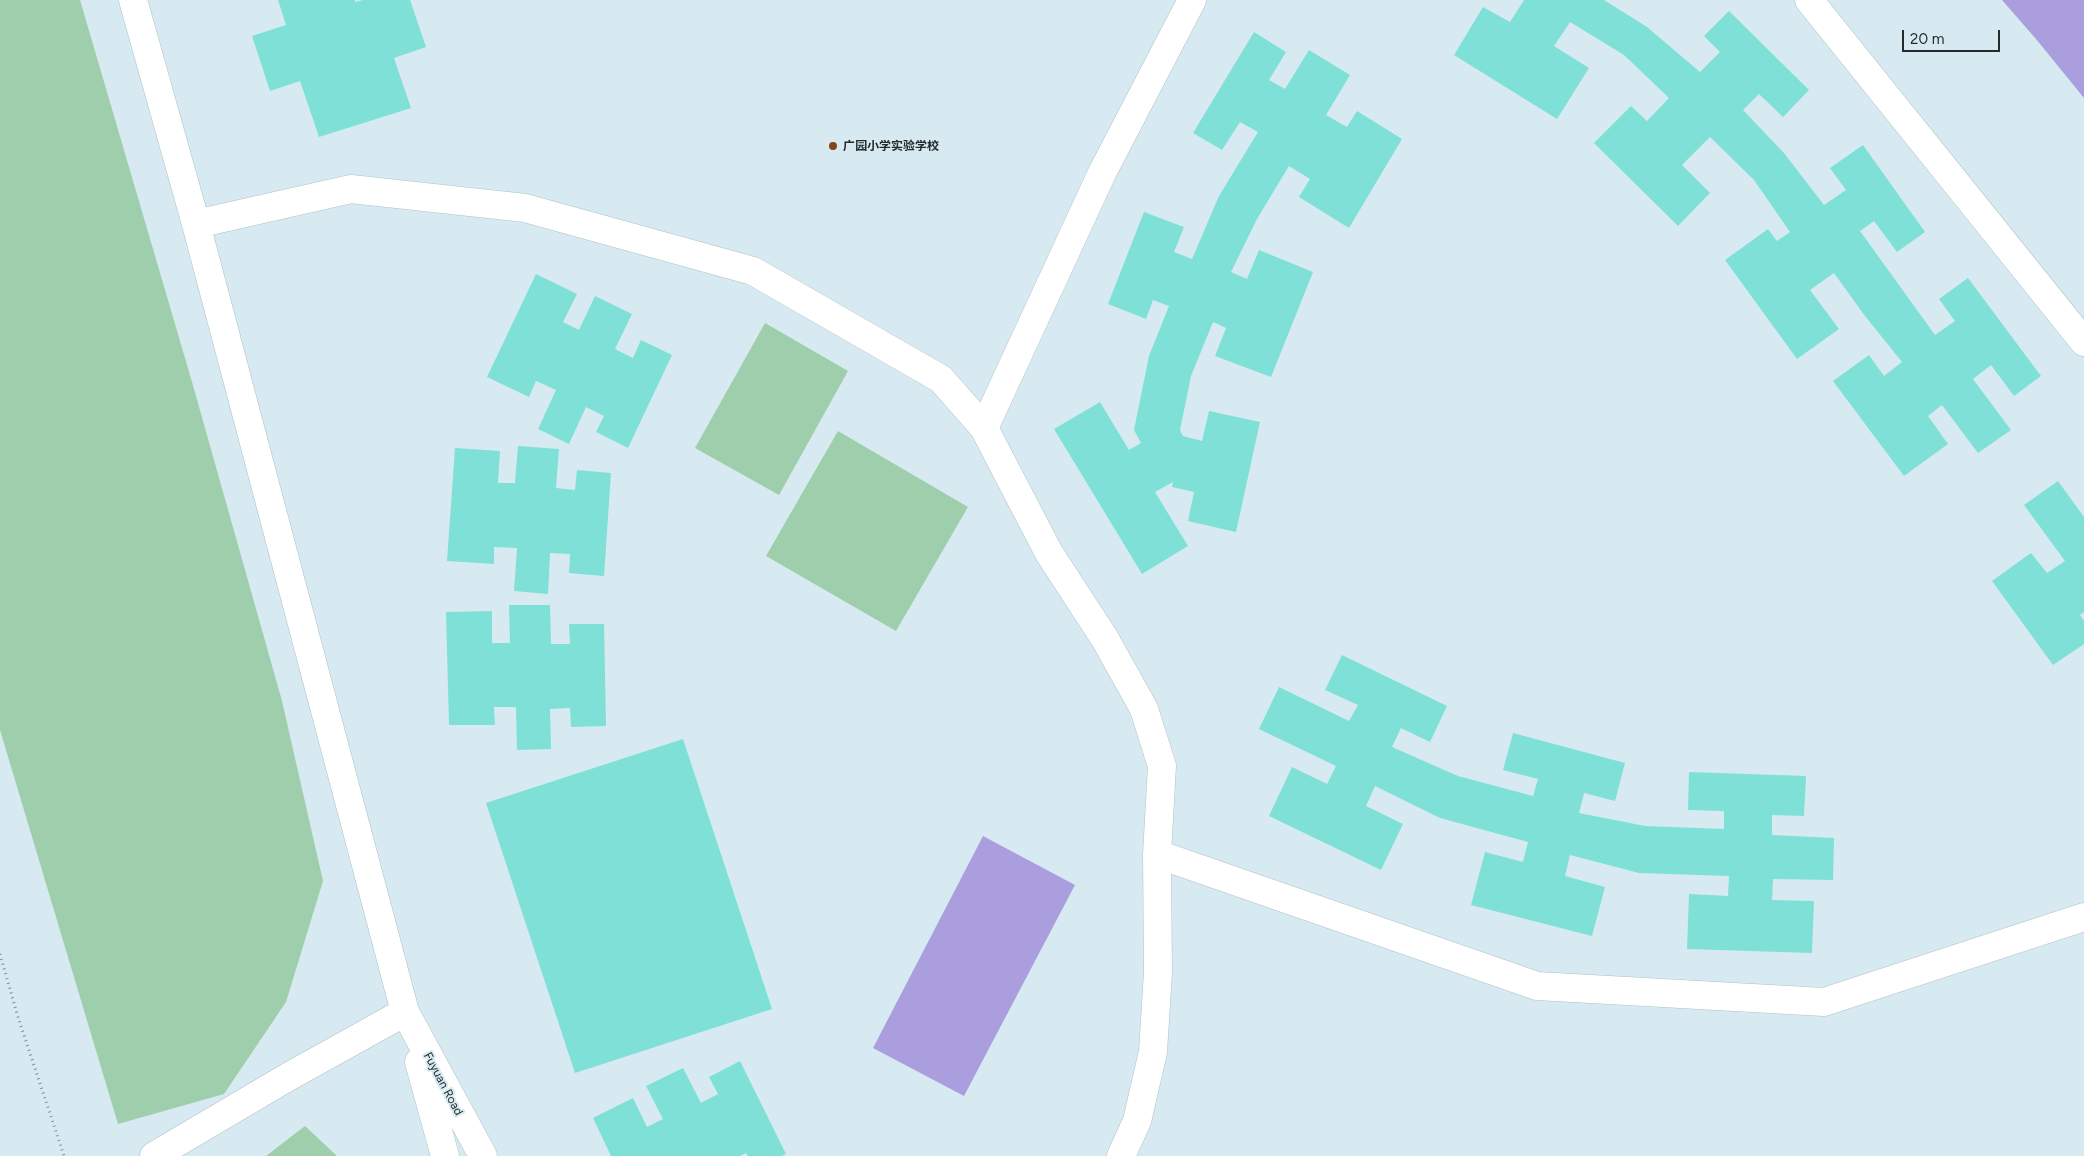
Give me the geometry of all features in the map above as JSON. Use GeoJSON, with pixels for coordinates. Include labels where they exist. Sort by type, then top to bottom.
{"type":"FeatureCollection","features":[{"type":"Feature","properties":{"kind":"street"},"geometry":{"type":"LineString","coordinates":[[133,0],[196,224],[445,1156]]}},
{"type":"Feature","properties":{"kind":"street"},"geometry":{"type":"LineString","coordinates":[[984,428],[1102,173],[1192,0]]}},
{"type":"Feature","properties":{"kind":"street"},"geometry":{"type":"LineString","coordinates":[[1809,0],[2084,342]]}},
{"type":"Feature","properties":{"kind":"street"},"geometry":{"type":"LineString","coordinates":[[196,224],[351,189],[525,208],[753,271],[941,379],[984,428],[1049,553],[1104,640],[1144,709],[1162,766],[1158,854],[1158,972],[1153,1052],[1137,1121],[1121,1156]]}},
{"type":"Feature","properties":{"kind":"street"},"geometry":{"type":"LineString","coordinates":[[1158,854],[1537,986],[1824,1002],[2084,917]]}},
{"type":"Feature","properties":{"kind":"street"},"geometry":{"type":"LineString","coordinates":[[154,1156],[288,1077],[405,1012]]}},
{"type":"Feature","properties":{"kind":"street","name":"Fuyuan Road"},"geometry":{"type":"LineString","coordinates":[[405,1012],[483,1156]]}},
{"type":"Feature","properties":{"kind":"path"},"geometry":{"type":"LineString","coordinates":[[0,954],[18,1018],[64,1156]]}},
{"type":"Feature","properties":{"kind":"green space"},"geometry":{"type":"Polygon","coordinates":[[[0,0],[80,0],[192,382],[282,701],[323,881],[286,1002],[224,1094],[118,1124],[0,730],[0,0]]]}},
{"type":"Feature","properties":{"kind":"green space"},"geometry":{"type":"Polygon","coordinates":[[[765,323],[848,371],[779,495],[695,448],[765,323]]]}},
{"type":"Feature","properties":{"kind":"green space"},"geometry":{"type":"Polygon","coordinates":[[[838,431],[968,507],[896,631],[766,556],[838,431]]]}},
{"type":"Feature","properties":{"kind":"green space"},"geometry":{"type":"Polygon","coordinates":[[[305,1126],[337,1156],[266,1156],[305,1126]]]}},
{"type":"Feature","properties":{"kind":"shaded area"},"geometry":{"type":"Polygon","coordinates":[[[2002,0],[2084,0],[2084,98],[2036,39],[2002,0]]]}},
{"type":"Feature","properties":{"kind":"shaded area"},"geometry":{"type":"Polygon","coordinates":[[[983,836],[1075,885],[964,1096],[873,1048],[983,836]]]}},
{"type":"Feature","properties":{"kind":"building"},"geometry":{"type":"Polygon","coordinates":[[[278,0],[355,0],[355,2],[363,0],[410,0],[426,47],[394,58],[411,108],[319,137],[300,81],[270,91],[252,36],[286,25],[278,0]]]}},
{"type":"Feature","properties":{"kind":"building"},"geometry":{"type":"Polygon","coordinates":[[[1524,0],[1604,0],[1647,27],[1700,72],[1720,52],[1704,36],[1729,11],[1809,90],[1783,117],[1759,94],[1743,110],[1784,153],[1824,205],[1846,190],[1830,168],[1863,145],[1925,232],[1897,252],[1874,221],[1860,231],[1935,335],[1955,321],[1939,299],[1968,278],[2041,376],[2014,396],[1991,365],[1973,379],[2011,430],[1978,453],[1942,405],[1928,416],[1948,444],[1904,476],[1833,381],[1869,355],[1884,376],[1902,362],[1834,273],[1810,290],[1839,329],[1797,359],[1725,260],[1768,229],[1777,241],[1790,232],[1754,180],[1710,137],[1682,165],[1710,193],[1678,226],[1594,143],[1631,106],[1647,121],[1669,98],[1624,55],[1570,22],[1554,46],[1589,68],[1557,119],[1454,55],[1483,7],[1510,22],[1524,0]]]}},
{"type":"Feature","properties":{"kind":"building"},"geometry":{"type":"Polygon","coordinates":[[[1254,32],[1286,52],[1269,80],[1285,89],[1309,50],[1350,75],[1326,115],[1347,127],[1357,111],[1402,139],[1349,228],[1299,197],[1310,179],[1289,166],[1257,219],[1231,272],[1247,279],[1259,250],[1313,272],[1271,377],[1215,356],[1226,328],[1213,322],[1191,376],[1180,430],[1183,436],[1202,441],[1209,411],[1260,422],[1236,532],[1188,521],[1194,492],[1172,487],[1173,482],[1155,492],[1188,546],[1142,574],[1054,429],[1100,402],[1129,450],[1141,443],[1134,430],[1149,356],[1169,306],[1153,300],[1146,319],[1108,304],[1144,212],[1184,227],[1174,252],[1192,259],[1219,196],[1258,132],[1240,122],[1222,150],[1193,133],[1254,32]]]}},
{"type":"Feature","properties":{"kind":"building"},"geometry":{"type":"Polygon","coordinates":[[[536,274],[577,294],[563,322],[579,330],[595,296],[632,314],[615,349],[633,358],[641,340],[672,355],[628,448],[596,432],[604,416],[586,407],[569,444],[538,429],[556,390],[536,381],[529,397],[487,377],[536,274]]]}},
{"type":"Feature","properties":{"kind":"building"},"geometry":{"type":"Polygon","coordinates":[[[518,446],[559,449],[556,488],[575,490],[577,470],[611,473],[604,576],[569,573],[570,554],[550,553],[548,594],[514,591],[517,548],[494,547],[494,564],[447,561],[455,448],[500,451],[498,483],[515,483],[518,446]]]}},
{"type":"Feature","properties":{"kind":"building"},"geometry":{"type":"Polygon","coordinates":[[[2058,481],[2084,517],[2084,612],[2080,615],[2084,621],[2084,644],[2053,665],[1992,581],[2031,553],[2047,573],[2065,561],[2024,505],[2058,481]]]}},
{"type":"Feature","properties":{"kind":"building"},"geometry":{"type":"Polygon","coordinates":[[[509,605],[550,605],[551,644],[570,644],[569,624],[604,624],[606,726],[571,727],[570,708],[550,709],[551,749],[517,750],[516,707],[494,707],[495,725],[449,725],[446,612],[492,611],[492,643],[510,643],[509,605]]]}},
{"type":"Feature","properties":{"kind":"building"},"geometry":{"type":"Polygon","coordinates":[[[1342,655],[1447,706],[1430,742],[1401,728],[1392,747],[1458,776],[1533,796],[1538,779],[1503,770],[1513,733],[1625,763],[1615,801],[1584,793],[1579,813],[1645,826],[1724,829],[1724,811],[1688,810],[1689,772],[1806,776],[1804,816],[1772,815],[1772,835],[1834,838],[1833,880],[1773,879],[1772,900],[1814,901],[1812,953],[1687,949],[1689,894],[1728,896],[1729,876],[1639,873],[1570,855],[1565,876],[1605,887],[1592,936],[1471,905],[1485,852],[1523,862],[1528,842],[1440,818],[1375,786],[1366,806],[1403,824],[1381,870],[1269,816],[1292,767],[1327,784],[1336,766],[1259,729],[1279,687],[1349,721],[1358,705],[1325,690],[1342,655]]]}},
{"type":"Feature","properties":{"kind":"building"},"geometry":{"type":"Polygon","coordinates":[[[683,739],[772,1009],[575,1073],[486,803],[683,739]]]}},
{"type":"Feature","properties":{"kind":"building"},"geometry":{"type":"Polygon","coordinates":[[[740,1061],[786,1154],[781,1156],[748,1156],[746,1153],[740,1156],[611,1156],[593,1118],[633,1098],[647,1127],[663,1119],[646,1086],[683,1068],[701,1103],[718,1094],[709,1077],[740,1061]]]}},
{"type":"Feature","properties":{"kind":"place","name":"广园小学实验学校"},"geometry":{"type":"Point","coordinates":[833,146]}}]}
